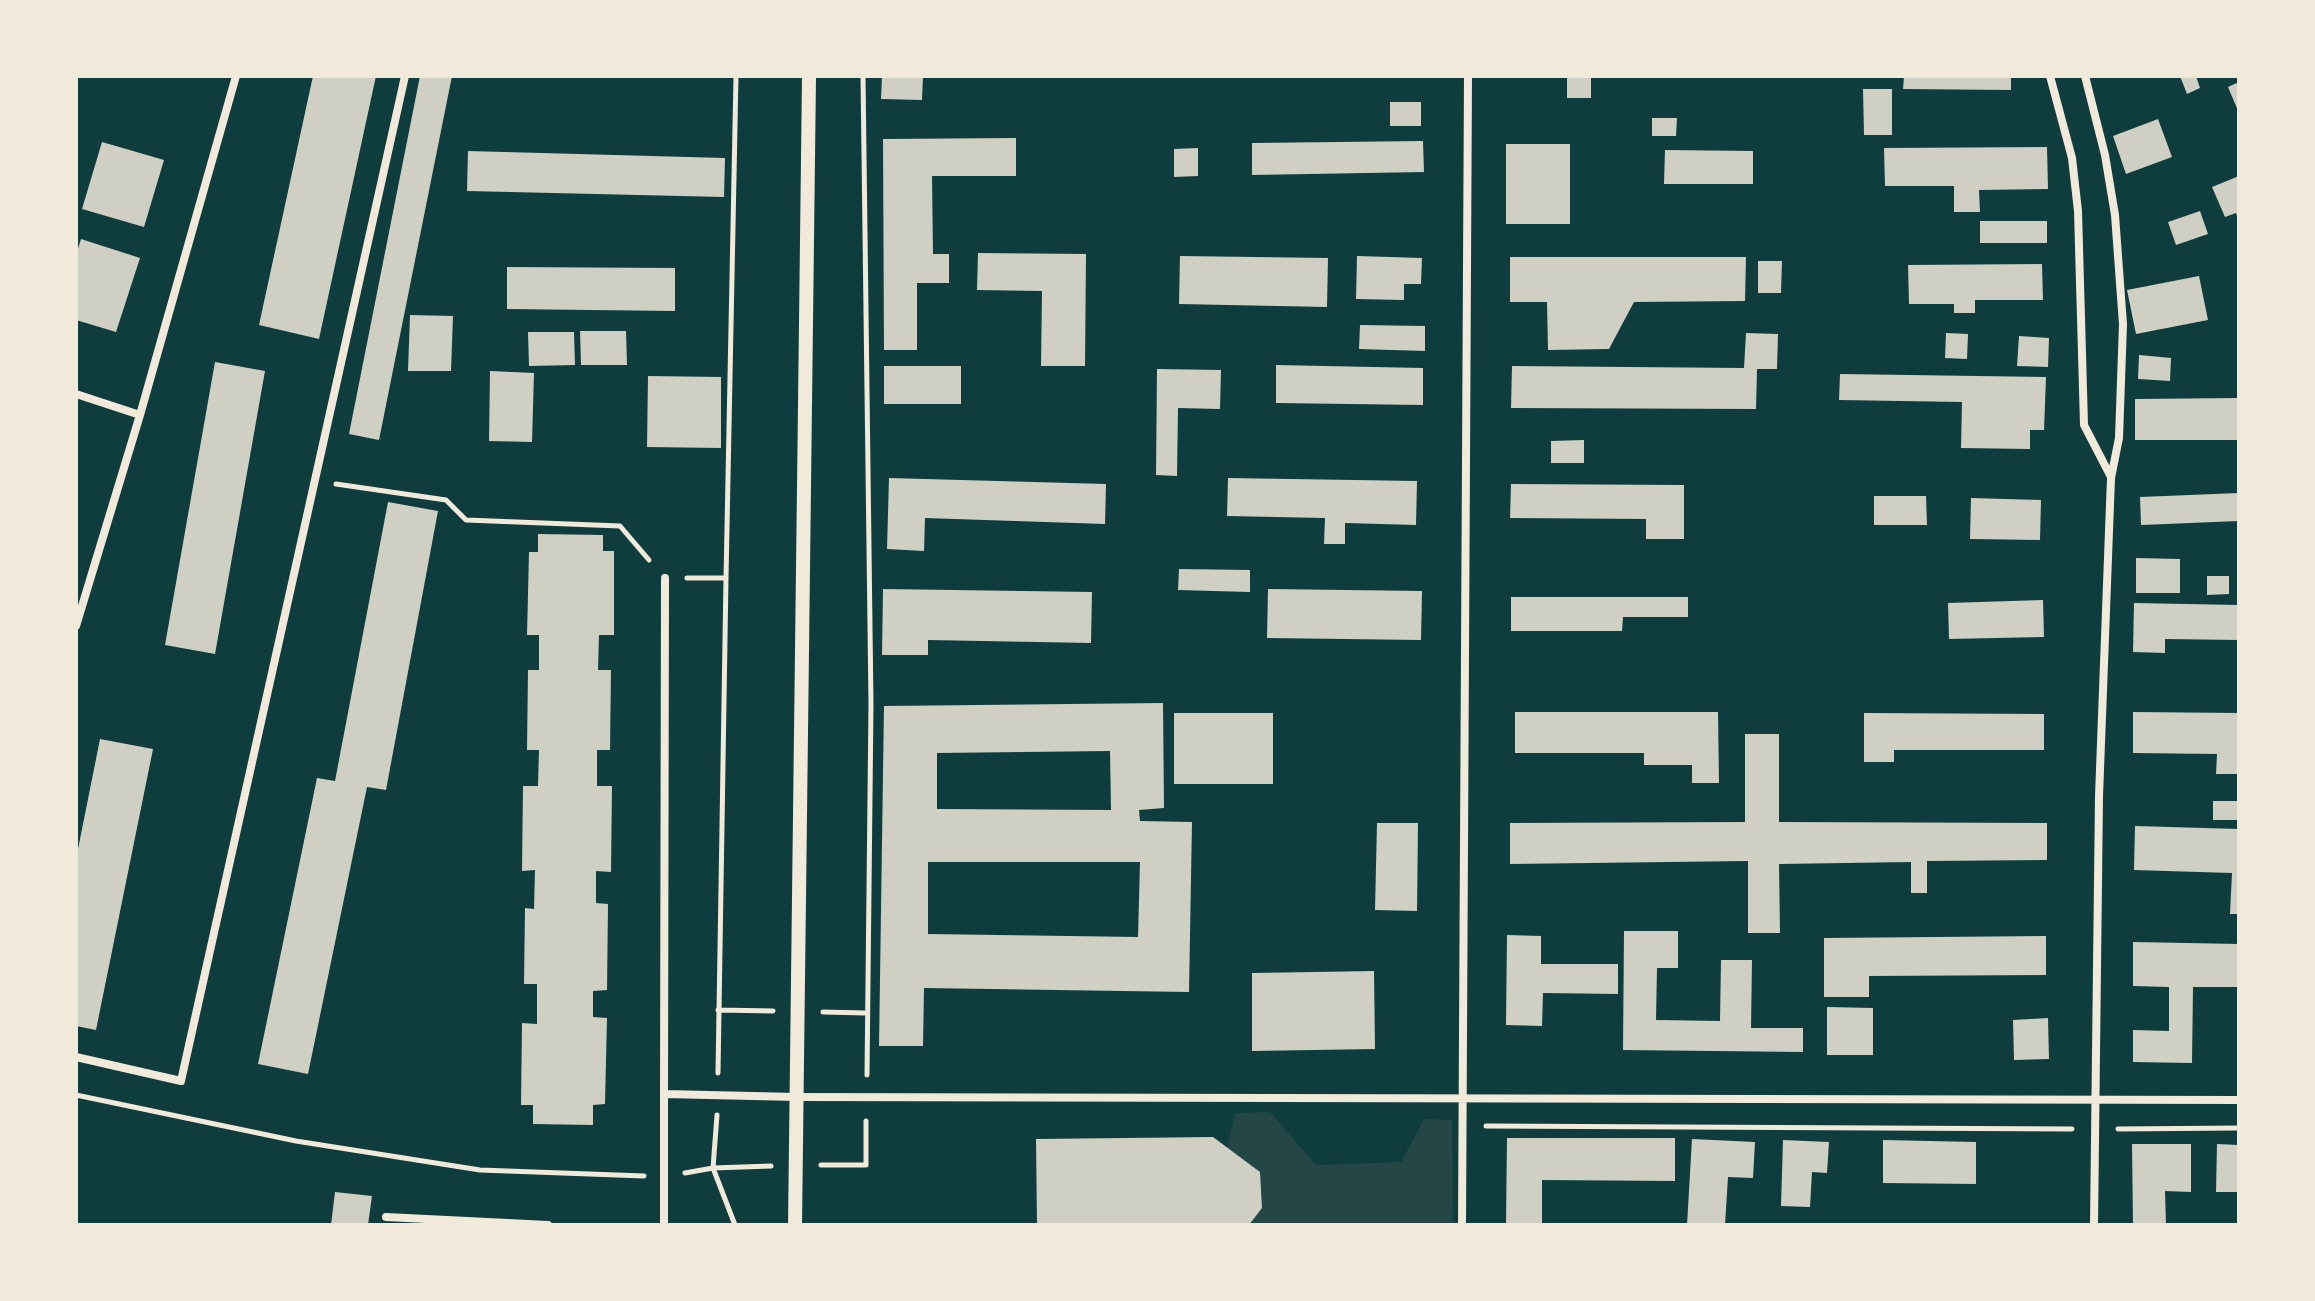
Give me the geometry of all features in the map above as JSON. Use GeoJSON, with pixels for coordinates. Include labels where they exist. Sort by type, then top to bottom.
{"type":"FeatureCollection","features":[{"type":"Feature","properties":{"kind":"street"},"geometry":{"type":"LineString","coordinates":[[76,626],[140,415],[236,76]]}},
{"type":"Feature","properties":{"kind":"street"},"geometry":{"type":"LineString","coordinates":[[76,1057],[181,1081],[405,76]]}},
{"type":"Feature","properties":{"kind":"street"},"geometry":{"type":"LineString","coordinates":[[795,1225],[809,76]]}},
{"type":"Feature","properties":{"kind":"street"},"geometry":{"type":"LineString","coordinates":[[1462,1225],[1468,76]]}},
{"type":"Feature","properties":{"kind":"street"},"geometry":{"type":"LineString","coordinates":[[2050,76],[2072,158],[2078,211],[2084,425],[2111,478]]}},
{"type":"Feature","properties":{"kind":"street"},"geometry":{"type":"LineString","coordinates":[[2085,76],[2105,155],[2115,215],[2123,324],[2119,438],[2111,478],[2099,796],[2094,1225]]}},
{"type":"Feature","properties":{"kind":"street"},"geometry":{"type":"LineString","coordinates":[[76,394],[140,415]]}},
{"type":"Feature","properties":{"kind":"street"},"geometry":{"type":"LineString","coordinates":[[664,1225],[665,578]]}},
{"type":"Feature","properties":{"kind":"street"},"geometry":{"type":"LineString","coordinates":[[664,1094],[797,1097],[2239,1100]]}},
{"type":"Feature","properties":{"kind":"street"},"geometry":{"type":"LineString","coordinates":[[386,1217],[548,1225]]}},
{"type":"Feature","properties":{"kind":"path"},"geometry":{"type":"LineString","coordinates":[[718,1010],[736,76]]}},
{"type":"Feature","properties":{"kind":"path"},"geometry":{"type":"LineString","coordinates":[[863,76],[871,704],[867,1072]]}},
{"type":"Feature","properties":{"kind":"path"},"geometry":{"type":"LineString","coordinates":[[316,481],[446,500],[466,520],[620,526],[665,578],[726,578]]}},
{"type":"Feature","properties":{"kind":"path"},"geometry":{"type":"LineString","coordinates":[[76,1095],[296,1141],[480,1170],[663,1177],[713,1168],[735,1225]]}},
{"type":"Feature","properties":{"kind":"path"},"geometry":{"type":"LineString","coordinates":[[1461,1126],[2239,1128]]}},
{"type":"Feature","properties":{"kind":"shaded area"},"geometry":{"type":"Polygon","coordinates":[[[1270,1112],[1316,1165],[1401,1162],[1424,1119],[1452,1120],[1453,1225],[1249,1225],[1262,1208],[1260,1172],[1227,1148],[1235,1113],[1270,1112]]]}},
{"type":"Feature","properties":{"kind":"building"},"geometry":{"type":"Polygon","coordinates":[[[313,76],[376,76],[319,339],[259,325],[313,76]]]}},
{"type":"Feature","properties":{"kind":"building"},"geometry":{"type":"Polygon","coordinates":[[[420,76],[452,76],[379,440],[349,434],[420,76]]]}},
{"type":"Feature","properties":{"kind":"building"},"geometry":{"type":"Polygon","coordinates":[[[882,76],[923,76],[922,100],[881,99],[882,76]]]}},
{"type":"Feature","properties":{"kind":"building"},"geometry":{"type":"Polygon","coordinates":[[[1567,76],[1591,76],[1591,98],[1567,98],[1567,76]]]}},
{"type":"Feature","properties":{"kind":"building"},"geometry":{"type":"Polygon","coordinates":[[[1904,76],[2011,76],[2011,90],[1903,89],[1904,76]]]}},
{"type":"Feature","properties":{"kind":"building"},"geometry":{"type":"Polygon","coordinates":[[[2180,76],[2196,76],[2200,88],[2187,94],[2180,76]]]}},
{"type":"Feature","properties":{"kind":"building"},"geometry":{"type":"Polygon","coordinates":[[[2239,82],[2239,113],[2228,87],[2239,82]]]}},
{"type":"Feature","properties":{"kind":"building"},"geometry":{"type":"Polygon","coordinates":[[[1863,89],[1892,89],[1892,135],[1864,135],[1863,89]]]}},
{"type":"Feature","properties":{"kind":"building"},"geometry":{"type":"Polygon","coordinates":[[[1390,102],[1421,102],[1421,126],[1390,126],[1390,102]]]}},
{"type":"Feature","properties":{"kind":"building"},"geometry":{"type":"Polygon","coordinates":[[[1652,118],[1677,118],[1676,136],[1652,136],[1652,118]]]}},
{"type":"Feature","properties":{"kind":"building"},"geometry":{"type":"Polygon","coordinates":[[[2158,119],[2172,157],[2126,174],[2113,136],[2158,119]]]}},
{"type":"Feature","properties":{"kind":"building"},"geometry":{"type":"Polygon","coordinates":[[[1016,138],[1016,176],[932,176],[933,254],[949,254],[949,283],[917,283],[917,350],[884,350],[883,139],[1016,138]]]}},
{"type":"Feature","properties":{"kind":"building"},"geometry":{"type":"Polygon","coordinates":[[[1423,141],[1424,172],[1252,175],[1252,143],[1423,141]]]}},
{"type":"Feature","properties":{"kind":"building"},"geometry":{"type":"Polygon","coordinates":[[[102,142],[164,160],[144,227],[82,209],[102,142]]]}},
{"type":"Feature","properties":{"kind":"building"},"geometry":{"type":"Polygon","coordinates":[[[1506,144],[1570,144],[1570,224],[1506,224],[1506,144]]]}},
{"type":"Feature","properties":{"kind":"building"},"geometry":{"type":"Polygon","coordinates":[[[2047,147],[2048,189],[1979,190],[1980,212],[1954,212],[1954,186],[1885,186],[1884,148],[2047,147]]]}},
{"type":"Feature","properties":{"kind":"building"},"geometry":{"type":"Polygon","coordinates":[[[1198,148],[1198,176],[1174,177],[1174,149],[1198,148]]]}},
{"type":"Feature","properties":{"kind":"building"},"geometry":{"type":"Polygon","coordinates":[[[1665,150],[1753,151],[1753,184],[1664,184],[1665,150]]]}},
{"type":"Feature","properties":{"kind":"building"},"geometry":{"type":"Polygon","coordinates":[[[468,151],[725,158],[724,197],[467,191],[468,151]]]}},
{"type":"Feature","properties":{"kind":"building"},"geometry":{"type":"Polygon","coordinates":[[[2239,176],[2239,221],[2236,213],[2225,217],[2212,187],[2239,176]]]}},
{"type":"Feature","properties":{"kind":"building"},"geometry":{"type":"Polygon","coordinates":[[[2200,211],[2208,234],[2176,245],[2168,222],[2200,211]]]}},
{"type":"Feature","properties":{"kind":"building"},"geometry":{"type":"Polygon","coordinates":[[[1980,221],[2047,221],[2047,243],[1980,243],[1980,221]]]}},
{"type":"Feature","properties":{"kind":"building"},"geometry":{"type":"Polygon","coordinates":[[[81,239],[140,258],[116,332],[76,320],[76,255],[81,239]]]}},
{"type":"Feature","properties":{"kind":"building"},"geometry":{"type":"Polygon","coordinates":[[[978,253],[1086,254],[1085,366],[1041,366],[1042,291],[977,290],[978,253]]]}},
{"type":"Feature","properties":{"kind":"building"},"geometry":{"type":"Polygon","coordinates":[[[1180,256],[1328,258],[1327,307],[1179,304],[1180,256]]]}},
{"type":"Feature","properties":{"kind":"building"},"geometry":{"type":"Polygon","coordinates":[[[1357,256],[1422,258],[1421,284],[1404,284],[1404,300],[1356,299],[1357,256]]]}},
{"type":"Feature","properties":{"kind":"building"},"geometry":{"type":"Polygon","coordinates":[[[1510,257],[1746,257],[1745,301],[1634,302],[1609,349],[1548,350],[1547,302],[1510,302],[1510,257]]]}},
{"type":"Feature","properties":{"kind":"building"},"geometry":{"type":"Polygon","coordinates":[[[1758,261],[1782,261],[1781,293],[1758,293],[1758,261]]]}},
{"type":"Feature","properties":{"kind":"building"},"geometry":{"type":"Polygon","coordinates":[[[2042,264],[2043,300],[1975,300],[1975,313],[1954,313],[1954,304],[1909,304],[1908,265],[2042,264]]]}},
{"type":"Feature","properties":{"kind":"building"},"geometry":{"type":"Polygon","coordinates":[[[507,267],[675,268],[675,311],[507,309],[507,267]]]}},
{"type":"Feature","properties":{"kind":"building"},"geometry":{"type":"Polygon","coordinates":[[[2199,276],[2208,320],[2136,334],[2127,290],[2199,276]]]}},
{"type":"Feature","properties":{"kind":"building"},"geometry":{"type":"Polygon","coordinates":[[[410,315],[453,316],[451,371],[408,371],[410,315]]]}},
{"type":"Feature","properties":{"kind":"building"},"geometry":{"type":"Polygon","coordinates":[[[1360,325],[1425,326],[1425,351],[1359,349],[1360,325]]]}},
{"type":"Feature","properties":{"kind":"building"},"geometry":{"type":"Polygon","coordinates":[[[580,331],[626,331],[627,365],[581,365],[580,331]]]}},
{"type":"Feature","properties":{"kind":"building"},"geometry":{"type":"Polygon","coordinates":[[[528,332],[574,332],[575,365],[529,366],[528,332]]]}},
{"type":"Feature","properties":{"kind":"building"},"geometry":{"type":"Polygon","coordinates":[[[1746,333],[1778,334],[1777,369],[1757,369],[1756,409],[1511,408],[1512,366],[1744,368],[1746,333]]]}},
{"type":"Feature","properties":{"kind":"building"},"geometry":{"type":"Polygon","coordinates":[[[1946,333],[1968,334],[1967,359],[1945,358],[1946,333]]]}},
{"type":"Feature","properties":{"kind":"building"},"geometry":{"type":"Polygon","coordinates":[[[2019,336],[2049,338],[2048,367],[2017,366],[2019,336]]]}},
{"type":"Feature","properties":{"kind":"building"},"geometry":{"type":"Polygon","coordinates":[[[2139,355],[2171,358],[2170,381],[2138,379],[2139,355]]]}},
{"type":"Feature","properties":{"kind":"building"},"geometry":{"type":"Polygon","coordinates":[[[215,362],[265,371],[215,654],[165,645],[215,362]]]}},
{"type":"Feature","properties":{"kind":"building"},"geometry":{"type":"Polygon","coordinates":[[[1276,365],[1423,368],[1423,405],[1276,403],[1276,365]]]}},
{"type":"Feature","properties":{"kind":"building"},"geometry":{"type":"Polygon","coordinates":[[[884,366],[961,366],[961,404],[884,404],[884,366]]]}},
{"type":"Feature","properties":{"kind":"building"},"geometry":{"type":"Polygon","coordinates":[[[1157,369],[1221,370],[1220,409],[1178,408],[1177,476],[1156,475],[1157,369]]]}},
{"type":"Feature","properties":{"kind":"building"},"geometry":{"type":"Polygon","coordinates":[[[490,371],[534,373],[532,442],[489,441],[490,371]]]}},
{"type":"Feature","properties":{"kind":"building"},"geometry":{"type":"Polygon","coordinates":[[[1840,374],[2046,377],[2044,430],[2030,430],[2030,449],[1961,448],[1962,402],[1839,400],[1840,374]]]}},
{"type":"Feature","properties":{"kind":"building"},"geometry":{"type":"Polygon","coordinates":[[[648,376],[721,377],[721,448],[647,447],[648,376]]]}},
{"type":"Feature","properties":{"kind":"building"},"geometry":{"type":"Polygon","coordinates":[[[2239,398],[2239,440],[2135,440],[2135,399],[2239,398]]]}},
{"type":"Feature","properties":{"kind":"building"},"geometry":{"type":"Polygon","coordinates":[[[1584,440],[1584,463],[1551,463],[1551,441],[1584,440]]]}},
{"type":"Feature","properties":{"kind":"building"},"geometry":{"type":"Polygon","coordinates":[[[889,478],[1106,484],[1105,524],[925,518],[924,551],[887,549],[889,478]]]}},
{"type":"Feature","properties":{"kind":"building"},"geometry":{"type":"Polygon","coordinates":[[[1228,478],[1417,481],[1416,525],[1345,523],[1345,544],[1324,544],[1325,518],[1227,516],[1228,478]]]}},
{"type":"Feature","properties":{"kind":"building"},"geometry":{"type":"Polygon","coordinates":[[[1511,484],[1684,485],[1684,539],[1646,539],[1646,519],[1510,518],[1511,484]]]}},
{"type":"Feature","properties":{"kind":"building"},"geometry":{"type":"Polygon","coordinates":[[[2239,493],[2239,521],[2141,525],[2140,497],[2239,493]]]}},
{"type":"Feature","properties":{"kind":"building"},"geometry":{"type":"Polygon","coordinates":[[[1874,496],[1926,496],[1927,525],[1874,525],[1874,496]]]}},
{"type":"Feature","properties":{"kind":"building"},"geometry":{"type":"Polygon","coordinates":[[[1971,498],[2041,500],[2040,540],[1970,539],[1971,498]]]}},
{"type":"Feature","properties":{"kind":"building"},"geometry":{"type":"Polygon","coordinates":[[[388,502],[438,511],[386,790],[367,787],[308,1074],[258,1064],[317,778],[335,781],[388,502]]]}},
{"type":"Feature","properties":{"kind":"building"},"geometry":{"type":"Polygon","coordinates":[[[538,534],[603,535],[603,551],[614,551],[614,635],[599,635],[598,670],[611,670],[610,750],[597,750],[597,786],[612,786],[611,872],[596,871],[596,903],[608,904],[607,990],[593,991],[593,1017],[607,1018],[605,1104],[593,1105],[593,1125],[533,1124],[533,1105],[521,1105],[522,1023],[537,1024],[537,984],[524,984],[525,908],[534,909],[535,870],[522,871],[523,786],[538,786],[539,750],[527,750],[528,670],[539,670],[539,635],[527,635],[529,552],[538,552],[538,534]]]}},
{"type":"Feature","properties":{"kind":"building"},"geometry":{"type":"Polygon","coordinates":[[[2136,558],[2180,559],[2180,593],[2136,593],[2136,558]]]}},
{"type":"Feature","properties":{"kind":"building"},"geometry":{"type":"Polygon","coordinates":[[[1179,569],[1250,570],[1250,592],[1178,590],[1179,569]]]}},
{"type":"Feature","properties":{"kind":"building"},"geometry":{"type":"Polygon","coordinates":[[[2207,576],[2229,576],[2229,594],[2207,595],[2207,576]]]}},
{"type":"Feature","properties":{"kind":"building"},"geometry":{"type":"Polygon","coordinates":[[[883,589],[1092,592],[1091,643],[928,640],[928,655],[882,655],[883,589]]]}},
{"type":"Feature","properties":{"kind":"building"},"geometry":{"type":"Polygon","coordinates":[[[1268,589],[1422,591],[1421,640],[1267,638],[1268,589]]]}},
{"type":"Feature","properties":{"kind":"building"},"geometry":{"type":"Polygon","coordinates":[[[1511,597],[1688,597],[1688,617],[1623,617],[1622,631],[1511,631],[1511,597]]]}},
{"type":"Feature","properties":{"kind":"building"},"geometry":{"type":"Polygon","coordinates":[[[2043,600],[2044,637],[1949,639],[1948,603],[2043,600]]]}},
{"type":"Feature","properties":{"kind":"building"},"geometry":{"type":"Polygon","coordinates":[[[2134,603],[2239,605],[2239,640],[2165,639],[2165,653],[2133,652],[2134,603]]]}},
{"type":"Feature","properties":{"kind":"building"},"geometry":{"type":"Polygon","coordinates":[[[1163,703],[1164,808],[1139,810],[1140,821],[1192,822],[1189,992],[924,988],[923,1046],[879,1046],[884,706],[1163,703]],[[1110,751],[937,753],[937,809],[1111,810],[1110,751]],[[928,862],[928,934],[1138,937],[1140,862],[928,862]]]}},
{"type":"Feature","properties":{"kind":"building"},"geometry":{"type":"Polygon","coordinates":[[[1515,712],[1718,712],[1719,783],[1692,783],[1692,765],[1644,765],[1644,753],[1515,753],[1515,712]]]}},
{"type":"Feature","properties":{"kind":"building"},"geometry":{"type":"Polygon","coordinates":[[[2133,712],[2239,713],[2238,774],[2216,774],[2217,754],[2133,753],[2133,712]]]}},
{"type":"Feature","properties":{"kind":"building"},"geometry":{"type":"Polygon","coordinates":[[[1174,713],[1273,713],[1273,784],[1174,784],[1174,713]]]}},
{"type":"Feature","properties":{"kind":"building"},"geometry":{"type":"Polygon","coordinates":[[[1864,713],[2044,714],[2044,750],[1894,750],[1894,762],[1864,762],[1864,713]]]}},
{"type":"Feature","properties":{"kind":"building"},"geometry":{"type":"Polygon","coordinates":[[[1745,734],[1779,734],[1779,822],[2047,823],[2047,860],[1927,861],[1927,893],[1911,893],[1911,862],[1779,864],[1780,933],[1748,933],[1748,861],[1510,864],[1510,823],[1745,822],[1745,734]]]}},
{"type":"Feature","properties":{"kind":"building"},"geometry":{"type":"Polygon","coordinates":[[[100,739],[153,749],[96,1030],[76,1026],[76,859],[100,739]]]}},
{"type":"Feature","properties":{"kind":"building"},"geometry":{"type":"Polygon","coordinates":[[[2213,801],[2239,801],[2239,820],[2213,820],[2213,801]]]}},
{"type":"Feature","properties":{"kind":"building"},"geometry":{"type":"Polygon","coordinates":[[[1377,823],[1418,823],[1417,911],[1375,910],[1377,823]]]}},
{"type":"Feature","properties":{"kind":"building"},"geometry":{"type":"Polygon","coordinates":[[[2135,826],[2239,829],[2239,914],[2230,914],[2232,873],[2134,870],[2135,826]]]}},
{"type":"Feature","properties":{"kind":"building"},"geometry":{"type":"Polygon","coordinates":[[[1624,931],[1678,931],[1678,968],[1657,968],[1656,1020],[1720,1021],[1721,960],[1752,960],[1751,1028],[1803,1028],[1803,1052],[1623,1050],[1624,931]]]}},
{"type":"Feature","properties":{"kind":"building"},"geometry":{"type":"Polygon","coordinates":[[[1507,935],[1541,936],[1541,964],[1618,964],[1618,994],[1543,993],[1542,1026],[1506,1025],[1507,935]]]}},
{"type":"Feature","properties":{"kind":"building"},"geometry":{"type":"Polygon","coordinates":[[[2046,936],[2046,975],[1869,976],[1869,997],[1824,997],[1824,938],[2046,936]]]}},
{"type":"Feature","properties":{"kind":"building"},"geometry":{"type":"Polygon","coordinates":[[[2133,942],[2239,944],[2239,987],[2193,987],[2192,1063],[2133,1062],[2133,1030],[2169,1031],[2169,987],[2133,986],[2133,942]]]}},
{"type":"Feature","properties":{"kind":"building"},"geometry":{"type":"Polygon","coordinates":[[[1374,971],[1375,1049],[1252,1051],[1252,973],[1374,971]]]}},
{"type":"Feature","properties":{"kind":"building"},"geometry":{"type":"Polygon","coordinates":[[[1827,1007],[1873,1008],[1873,1055],[1827,1055],[1827,1007]]]}},
{"type":"Feature","properties":{"kind":"building"},"geometry":{"type":"Polygon","coordinates":[[[2048,1018],[2049,1059],[2014,1060],[2013,1020],[2048,1018]]]}},
{"type":"Feature","properties":{"kind":"building"},"geometry":{"type":"Polygon","coordinates":[[[1213,1137],[1260,1172],[1262,1208],[1249,1225],[1037,1225],[1036,1139],[1213,1137]]]}},
{"type":"Feature","properties":{"kind":"building"},"geometry":{"type":"Polygon","coordinates":[[[1507,1138],[1675,1138],[1675,1181],[1542,1180],[1542,1225],[1506,1225],[1507,1138]]]}},
{"type":"Feature","properties":{"kind":"building"},"geometry":{"type":"Polygon","coordinates":[[[1692,1139],[1755,1142],[1753,1178],[1728,1177],[1725,1225],[1687,1225],[1692,1139]]]}},
{"type":"Feature","properties":{"kind":"building"},"geometry":{"type":"Polygon","coordinates":[[[1783,1140],[1829,1142],[1827,1173],[1812,1172],[1810,1207],[1781,1206],[1783,1140]]]}},
{"type":"Feature","properties":{"kind":"building"},"geometry":{"type":"Polygon","coordinates":[[[1883,1140],[1976,1142],[1976,1184],[1883,1183],[1883,1140]]]}},
{"type":"Feature","properties":{"kind":"building"},"geometry":{"type":"Polygon","coordinates":[[[2132,1144],[2191,1144],[2191,1192],[2165,1191],[2166,1225],[2133,1225],[2132,1144]]]}},
{"type":"Feature","properties":{"kind":"building"},"geometry":{"type":"Polygon","coordinates":[[[2217,1144],[2239,1145],[2239,1192],[2216,1192],[2217,1144]]]}},
{"type":"Feature","properties":{"kind":"building"},"geometry":{"type":"Polygon","coordinates":[[[335,1192],[372,1196],[368,1225],[331,1225],[335,1192]]]}}]}
